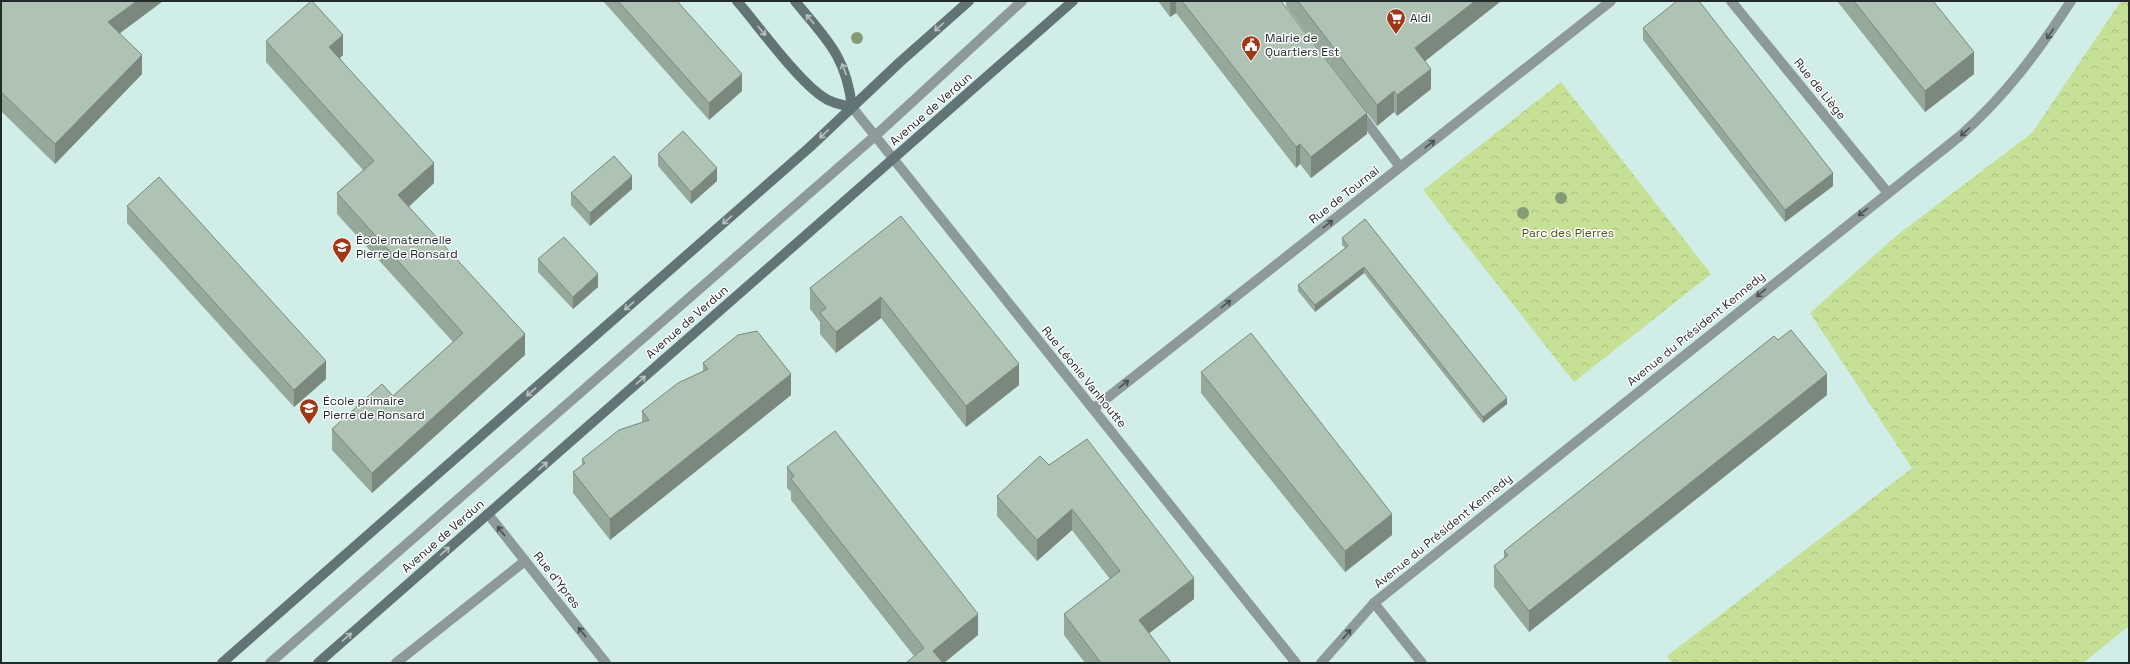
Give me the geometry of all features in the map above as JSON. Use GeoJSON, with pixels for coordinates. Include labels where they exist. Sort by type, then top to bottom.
{"type":"FeatureCollection","features":[{"type":"Feature","properties":{"kind":"street"},"geometry":{"type":"LineString","coordinates":[[737,1],[812,87],[827,100],[852,107]]}},
{"type":"Feature","properties":{"kind":"street"},"geometry":{"type":"LineString","coordinates":[[795,1],[837,53],[848,82],[852,107]]}},
{"type":"Feature","properties":{"kind":"street"},"geometry":{"type":"LineString","coordinates":[[222,663],[810,147],[969,1]]}},
{"type":"Feature","properties":{"kind":"street"},"geometry":{"type":"LineString","coordinates":[[270,663],[875,136],[1022,1]]}},
{"type":"Feature","properties":{"kind":"street","name":"Avenue de Verdun"},"geometry":{"type":"LineString","coordinates":[[318,663],[1073,1]]}},
{"type":"Feature","properties":{"kind":"street","name":"Rue de Tournai"},"geometry":{"type":"LineString","coordinates":[[1093,408],[1611,1]]}},
{"type":"Feature","properties":{"kind":"street","name":"Rue de Liège"},"geometry":{"type":"LineString","coordinates":[[1731,1],[1888,192]]}},
{"type":"Feature","properties":{"kind":"street","name":"Avenue du Président Kennedy"},"geometry":{"type":"LineString","coordinates":[[1321,663],[1374,603],[1888,192],[1917,172],[1985,113],[2032,60],[2071,1]]}},
{"type":"Feature","properties":{"kind":"street"},"geometry":{"type":"LineString","coordinates":[[1354,106],[1400,167]]}},
{"type":"Feature","properties":{"kind":"street","name":"Rue Léonie Vanhoutte"},"geometry":{"type":"LineString","coordinates":[[852,107],[1296,663]]}},
{"type":"Feature","properties":{"kind":"street","name":"Rue d'Ypres"},"geometry":{"type":"LineString","coordinates":[[488,514],[606,663]]}},
{"type":"Feature","properties":{"kind":"street"},"geometry":{"type":"LineString","coordinates":[[396,663],[525,561]]}},
{"type":"Feature","properties":{"kind":"street"},"geometry":{"type":"LineString","coordinates":[[1374,603],[1422,663]]}},
{"type":"Feature","properties":{"kind":"green space"},"geometry":{"type":"Polygon","coordinates":[[[2121,1],[2129,1],[2129,442],[2127,444],[2129,447],[2129,626],[2083,663],[1672,663],[1667,656],[1912,468],[1810,313],[1896,236],[2032,133],[2121,1]]]}},
{"type":"Feature","properties":{"kind":"green space","name":"Parc des Pierres"},"geometry":{"type":"Polygon","coordinates":[[[1561,82],[1711,274],[1574,382],[1423,190],[1561,82]]]}},
{"type":"Feature","properties":{"kind":"building"},"geometry":{"type":"Polygon","coordinates":[[[1,1],[137,1],[108,22],[142,55],[55,144],[1,92],[1,1]]]}},
{"type":"Feature","properties":{"kind":"building"},"geometry":{"type":"Polygon","coordinates":[[[311,1],[343,35],[329,47],[434,163],[398,195],[525,334],[372,473],[332,429],[382,384],[393,396],[463,333],[337,193],[374,161],[266,41],[311,1]]]}},
{"type":"Feature","properties":{"kind":"building"},"geometry":{"type":"Polygon","coordinates":[[[618,1],[677,1],[742,74],[709,103],[618,1]]]}},
{"type":"Feature","properties":{"kind":"building"},"geometry":{"type":"Polygon","coordinates":[[[1182,1],[1281,1],[1367,113],[1311,157],[1300,144],[1296,147],[1182,1]]]}},
{"type":"Feature","properties":{"kind":"building","name":"Aldi"},"geometry":{"type":"Polygon","coordinates":[[[1298,1],[1475,1],[1415,48],[1431,69],[1397,95],[1394,91],[1377,105],[1298,1]]]}},
{"type":"Feature","properties":{"kind":"building"},"geometry":{"type":"Polygon","coordinates":[[[1677,1],[1699,1],[1833,173],[1785,210],[1643,28],[1677,1]]]}},
{"type":"Feature","properties":{"kind":"building"},"geometry":{"type":"Polygon","coordinates":[[[1854,1],[1933,1],[1974,52],[1925,91],[1854,1]]]}},
{"type":"Feature","properties":{"kind":"building"},"geometry":{"type":"Polygon","coordinates":[[[683,131],[717,168],[691,192],[658,154],[683,131]]]}},
{"type":"Feature","properties":{"kind":"building"},"geometry":{"type":"Polygon","coordinates":[[[614,156],[632,176],[590,213],[571,193],[614,156]]]}},
{"type":"Feature","properties":{"kind":"building"},"geometry":{"type":"Polygon","coordinates":[[[159,177],[326,361],[294,390],[127,206],[159,177]]]}},
{"type":"Feature","properties":{"kind":"building"},"geometry":{"type":"Polygon","coordinates":[[[901,216],[1019,364],[966,406],[881,297],[836,332],[820,313],[826,308],[810,288],[901,216]]]}},
{"type":"Feature","properties":{"kind":"building"},"geometry":{"type":"Polygon","coordinates":[[[1365,219],[1507,398],[1483,417],[1364,267],[1315,305],[1298,285],[1348,246],[1342,238],[1365,219]]]}},
{"type":"Feature","properties":{"kind":"building"},"geometry":{"type":"Polygon","coordinates":[[[564,237],[598,274],[573,297],[538,259],[564,237]]]}},
{"type":"Feature","properties":{"kind":"building"},"geometry":{"type":"Polygon","coordinates":[[[1791,330],[1827,374],[1529,611],[1494,566],[1508,555],[1504,551],[1774,336],[1778,340],[1791,330]]]}},
{"type":"Feature","properties":{"kind":"building"},"geometry":{"type":"Polygon","coordinates":[[[757,331],[791,374],[610,519],[573,472],[585,463],[582,459],[619,430],[649,420],[642,411],[678,383],[708,369],[703,363],[738,335],[757,331]]]}},
{"type":"Feature","properties":{"kind":"building"},"geometry":{"type":"Polygon","coordinates":[[[1251,333],[1392,514],[1345,551],[1201,372],[1251,333]]]}},
{"type":"Feature","properties":{"kind":"building"},"geometry":{"type":"Polygon","coordinates":[[[835,431],[978,614],[933,651],[943,663],[906,663],[924,648],[791,479],[794,476],[787,467],[835,431]]]}},
{"type":"Feature","properties":{"kind":"building"},"geometry":{"type":"Polygon","coordinates":[[[1087,439],[1194,578],[1139,620],[1170,661],[1168,663],[1101,663],[1064,614],[1120,571],[1072,509],[1037,540],[997,496],[1040,456],[1049,465],[1087,439]]]}},
{"type":"Feature","properties":{"kind":"place","name":"Aldi"},"geometry":{"type":"Point","coordinates":[1396,35]}},
{"type":"Feature","properties":{"kind":"place","name":"Mairie de Quartiers Est"},"geometry":{"type":"Point","coordinates":[1251,62]}},
{"type":"Feature","properties":{"kind":"place","name":"École maternelle Pierre de Ronsard"},"geometry":{"type":"Point","coordinates":[342,264]}},
{"type":"Feature","properties":{"kind":"place","name":"École primaire Pierre de Ronsard"},"geometry":{"type":"Point","coordinates":[309,425]}}]}
